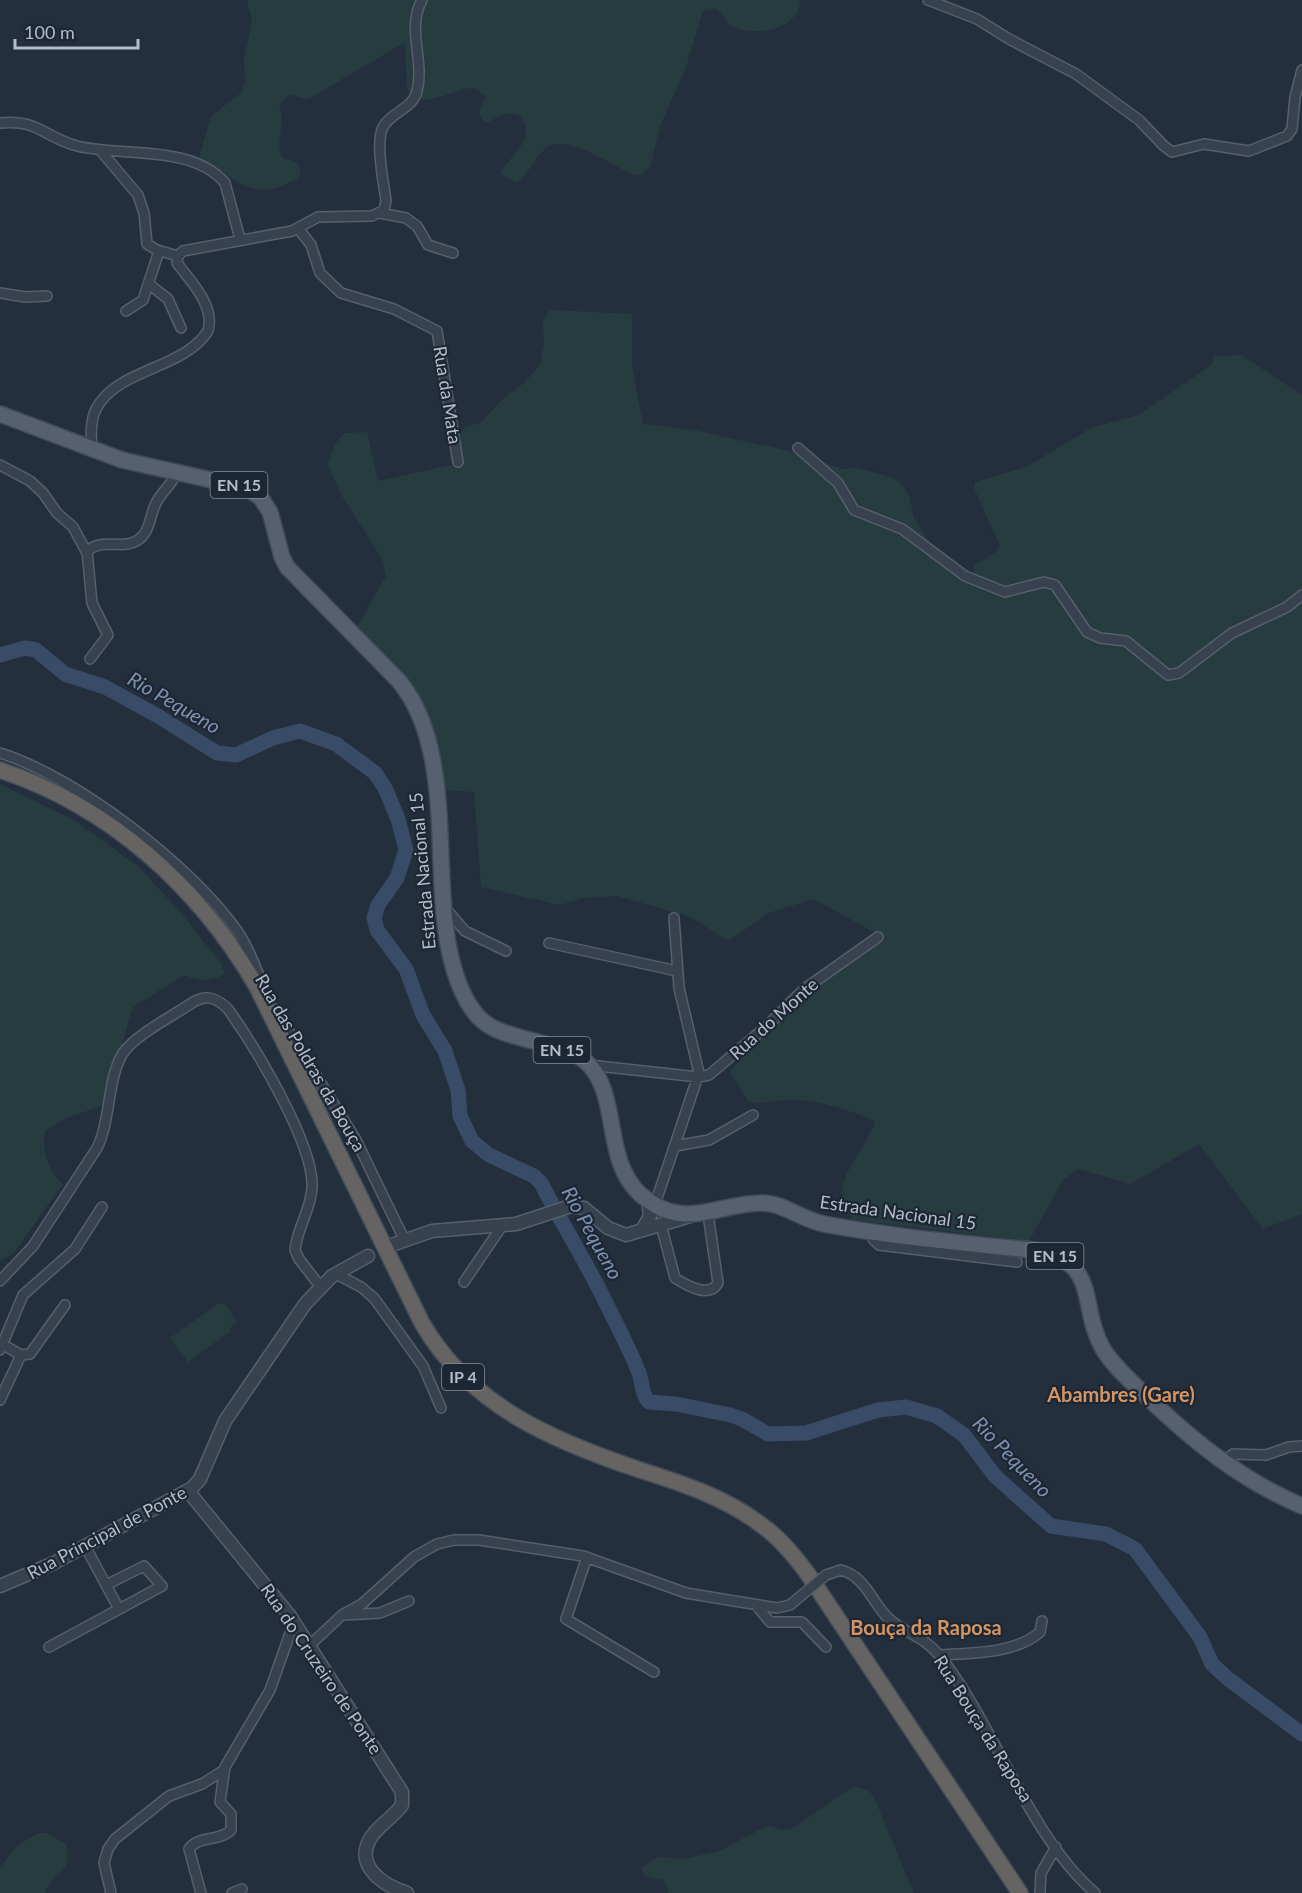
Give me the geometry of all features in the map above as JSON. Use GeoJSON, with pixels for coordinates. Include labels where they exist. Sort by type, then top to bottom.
{"type":"FeatureCollection","features":[{"type":"Feature","properties":{"kind":"highway","name":"IP 4"},"geometry":{"type":"LineString","coordinates":[[0,770],[58,792],[126,835],[166,871],[226,938],[257,987],[422,1323],[458,1372],[497,1406],[541,1432],[572,1446],[709,1494],[774,1534],[793,1554],[817,1587],[1020,1893]]}},
{"type":"Feature","properties":{"kind":"highway","name":"IP 4"},"geometry":{"type":"LineString","coordinates":[[0,778],[48,797],[112,836],[162,879],[219,944],[250,993],[417,1327],[449,1374],[490,1410],[528,1434],[560,1449],[687,1494],[735,1518],[770,1542],[793,1569],[829,1619],[1011,1893]]}},
{"type":"Feature","properties":{"kind":"main road","name":"Estrada Nacional 15"},"geometry":{"type":"LineString","coordinates":[[0,414],[122,460],[240,485],[261,498],[270,512],[282,557],[294,575],[392,674],[412,699],[426,733],[437,795],[443,906],[448,942],[456,975],[466,997],[483,1021],[502,1031],[572,1053],[589,1065]]}},
{"type":"Feature","properties":{"kind":"main road","name":"EN 15"},"geometry":{"type":"LineString","coordinates":[[589,1065],[602,1088],[620,1165],[655,1217]]}},
{"type":"Feature","properties":{"kind":"main road","name":"Estrada Nacional 15"},"geometry":{"type":"LineString","coordinates":[[655,1217],[702,1214],[767,1203],[816,1222],[1038,1251],[1069,1264],[1085,1286],[1097,1335],[1114,1364],[1186,1435],[1223,1462],[1302,1506]]}},
{"type":"Feature","properties":{"kind":"street"},"geometry":{"type":"LineString","coordinates":[[380,213],[386,203],[381,134],[388,121],[410,104],[417,91],[415,23],[422,0]]}},
{"type":"Feature","properties":{"kind":"street"},"geometry":{"type":"LineString","coordinates":[[928,0],[977,19],[1012,41],[1069,70],[1139,120],[1171,151],[1207,144],[1249,151],[1285,137],[1290,132],[1302,70]]}},
{"type":"Feature","properties":{"kind":"street"},"geometry":{"type":"LineString","coordinates":[[0,123],[30,123],[68,143],[100,150],[178,158],[218,177],[230,193],[240,239]]}},
{"type":"Feature","properties":{"kind":"street"},"geometry":{"type":"LineString","coordinates":[[100,150],[138,195],[144,213],[146,240],[149,246],[178,256]]}},
{"type":"Feature","properties":{"kind":"street"},"geometry":{"type":"LineString","coordinates":[[92,450],[94,413],[104,399],[122,384],[184,352],[208,331],[207,308],[177,263],[178,256],[186,250],[298,228],[318,217],[380,213],[406,218],[417,226],[428,245],[453,253]]}},
{"type":"Feature","properties":{"kind":"street","name":"Rua da Mata"},"geometry":{"type":"LineString","coordinates":[[298,228],[311,245],[320,273],[341,293],[394,309],[437,331],[458,462]]}},
{"type":"Feature","properties":{"kind":"street"},"geometry":{"type":"LineString","coordinates":[[126,311],[143,300],[159,251]]}},
{"type":"Feature","properties":{"kind":"street"},"geometry":{"type":"LineString","coordinates":[[149,284],[168,299],[181,328]]}},
{"type":"Feature","properties":{"kind":"street"},"geometry":{"type":"LineString","coordinates":[[0,293],[25,297],[47,296]]}},
{"type":"Feature","properties":{"kind":"street"},"geometry":{"type":"LineString","coordinates":[[798,447],[838,483],[850,506],[862,516],[902,529],[951,568],[996,590],[1011,592],[1044,582],[1055,585],[1087,632],[1100,638],[1126,640],[1168,675],[1179,673],[1232,633],[1278,612],[1302,595]]}},
{"type":"Feature","properties":{"kind":"street"},"geometry":{"type":"LineString","coordinates":[[0,465],[27,479],[43,493],[57,513],[73,527],[87,553],[92,603],[108,635],[90,659]]}},
{"type":"Feature","properties":{"kind":"street"},"geometry":{"type":"LineString","coordinates":[[87,553],[97,545],[128,544],[142,537],[149,525],[156,502],[169,488],[177,472]]}},
{"type":"Feature","properties":{"kind":"street","name":"Rua das Poldras da Bouça"},"geometry":{"type":"LineString","coordinates":[[0,753],[63,783],[136,830],[189,878],[227,918],[245,944],[276,1011],[305,1053],[358,1145],[404,1239]]}},
{"type":"Feature","properties":{"kind":"street"},"geometry":{"type":"LineString","coordinates":[[443,906],[465,931],[506,951]]}},
{"type":"Feature","properties":{"kind":"street"},"geometry":{"type":"LineString","coordinates":[[674,918],[677,971],[686,1027],[698,1065],[698,1077],[655,1217],[675,1278],[700,1290],[711,1289],[718,1283],[702,1214]]}},
{"type":"Feature","properties":{"kind":"street","name":"Rua do Monte"},"geometry":{"type":"LineString","coordinates":[[698,1077],[716,1071],[803,990],[878,937]]}},
{"type":"Feature","properties":{"kind":"street"},"geometry":{"type":"LineString","coordinates":[[549,943],[677,971]]}},
{"type":"Feature","properties":{"kind":"street"},"geometry":{"type":"LineString","coordinates":[[0,1281],[33,1246],[99,1146],[118,1066],[125,1051],[195,1001],[207,997],[218,1001],[228,1009],[273,1080],[308,1161],[312,1190],[296,1253],[320,1287]]}},
{"type":"Feature","properties":{"kind":"street"},"geometry":{"type":"LineString","coordinates":[[589,1065],[698,1077]]}},
{"type":"Feature","properties":{"kind":"street"},"geometry":{"type":"LineString","coordinates":[[675,1146],[709,1140],[753,1115]]}},
{"type":"Feature","properties":{"kind":"street"},"geometry":{"type":"LineString","coordinates":[[65,1305],[33,1351],[21,1355],[1,1347],[25,1293],[75,1249],[102,1207]]}},
{"type":"Feature","properties":{"kind":"street"},"geometry":{"type":"LineString","coordinates":[[386,1247],[404,1239],[447,1228],[502,1226],[560,1209],[581,1207],[608,1228],[630,1235],[655,1217]]}},
{"type":"Feature","properties":{"kind":"street"},"geometry":{"type":"LineString","coordinates":[[464,1282],[502,1226]]}},
{"type":"Feature","properties":{"kind":"street"},"geometry":{"type":"LineString","coordinates":[[874,1230],[873,1239],[879,1245],[1017,1262]]}},
{"type":"Feature","properties":{"kind":"street","name":"Rua Principal de Ponte"},"geometry":{"type":"LineString","coordinates":[[0,1586],[34,1573],[188,1491],[200,1479],[219,1431],[235,1405],[302,1308],[320,1287],[336,1274],[368,1256]]}},
{"type":"Feature","properties":{"kind":"street"},"geometry":{"type":"LineString","coordinates":[[336,1274],[364,1289],[374,1299],[423,1366],[441,1408]]}},
{"type":"Feature","properties":{"kind":"street"},"geometry":{"type":"LineString","coordinates":[[0,1400],[21,1355]]}},
{"type":"Feature","properties":{"kind":"street"},"geometry":{"type":"LineString","coordinates":[[1223,1462],[1233,1454],[1266,1455],[1288,1447],[1302,1446]]}},
{"type":"Feature","properties":{"kind":"street","name":"Rua do Cruzeiro de Ponte"},"geometry":{"type":"LineString","coordinates":[[188,1491],[294,1622],[404,1797],[400,1808],[369,1840],[367,1853],[370,1869],[378,1879],[406,1893]]}},
{"type":"Feature","properties":{"kind":"street"},"geometry":{"type":"LineString","coordinates":[[286,1644],[307,1642],[342,1615],[364,1603],[417,1554],[445,1541],[478,1540],[587,1557],[686,1593],[756,1605],[770,1622],[802,1622],[826,1647]]}},
{"type":"Feature","properties":{"kind":"street"},"geometry":{"type":"LineString","coordinates":[[85,1546],[119,1609]]}},
{"type":"Feature","properties":{"kind":"street"},"geometry":{"type":"LineString","coordinates":[[587,1557],[566,1619],[654,1672]]}},
{"type":"Feature","properties":{"kind":"street"},"geometry":{"type":"LineString","coordinates":[[49,1647],[162,1586],[144,1566],[106,1584]]}},
{"type":"Feature","properties":{"kind":"street","name":"Rua Bouça da Raposa"},"geometry":{"type":"LineString","coordinates":[[756,1605],[779,1608],[790,1605],[826,1575],[841,1570],[855,1577],[888,1617],[923,1640],[939,1655],[1056,1847],[1078,1876],[1095,1893]]}},
{"type":"Feature","properties":{"kind":"street"},"geometry":{"type":"LineString","coordinates":[[342,1615],[380,1613],[409,1601]]}},
{"type":"Feature","properties":{"kind":"street"},"geometry":{"type":"LineString","coordinates":[[939,1655],[972,1653],[1022,1644],[1040,1632],[1042,1621]]}},
{"type":"Feature","properties":{"kind":"street"},"geometry":{"type":"LineString","coordinates":[[201,1893],[189,1854],[192,1845],[224,1836],[231,1830],[231,1813],[220,1802],[224,1770],[268,1693],[294,1622]]}},
{"type":"Feature","properties":{"kind":"street"},"geometry":{"type":"LineString","coordinates":[[111,1893],[105,1863],[113,1841],[169,1796],[200,1785],[224,1770]]}},
{"type":"Feature","properties":{"kind":"street"},"geometry":{"type":"LineString","coordinates":[[1040,1893],[1041,1873],[1056,1847]]}},
{"type":"Feature","properties":{"kind":"street"},"geometry":{"type":"LineString","coordinates":[[232,1893],[242,1889]]}},
{"type":"Feature","properties":{"kind":"green space"},"geometry":{"type":"Polygon","coordinates":[[[247,0],[800,0],[798,10],[784,25],[763,31],[741,30],[732,26],[716,9],[703,11],[685,70],[660,126],[650,167],[643,174],[633,175],[578,148],[555,144],[543,151],[517,182],[504,177],[501,171],[524,140],[526,130],[524,121],[518,115],[508,114],[485,123],[479,114],[485,96],[475,88],[431,99],[414,96],[407,90],[405,42],[307,100],[290,94],[279,106],[282,119],[279,145],[282,157],[297,163],[301,170],[298,178],[281,186],[256,189],[236,181],[199,158],[211,116],[241,93],[245,81],[244,58],[252,22],[247,0]]]}},
{"type":"Feature","properties":{"kind":"green space"},"geometry":{"type":"Polygon","coordinates":[[[550,310],[632,314],[632,365],[643,424],[694,430],[785,450],[842,469],[858,468],[890,477],[902,484],[909,495],[914,518],[935,551],[951,565],[973,575],[974,566],[997,551],[1000,546],[974,488],[975,482],[1026,467],[1091,428],[1138,415],[1210,366],[1213,356],[1241,355],[1302,395],[1302,1214],[1263,1229],[1199,1144],[1131,1184],[1078,1169],[1063,1180],[1029,1241],[853,1220],[845,1206],[842,1193],[844,1181],[875,1121],[813,1102],[792,1100],[749,1102],[730,1072],[788,995],[874,932],[813,899],[769,913],[728,941],[691,917],[617,896],[584,898],[560,905],[481,887],[474,792],[441,790],[431,733],[356,629],[386,576],[382,559],[340,493],[328,465],[335,444],[344,433],[367,432],[378,481],[455,464],[453,443],[465,427],[480,423],[505,397],[524,383],[540,365],[544,345],[543,320],[550,310]]]}},
{"type":"Feature","properties":{"kind":"green space"},"geometry":{"type":"Polygon","coordinates":[[[0,784],[74,820],[139,867],[182,914],[220,962],[225,973],[205,980],[184,975],[133,1007],[104,1105],[64,1119],[45,1131],[44,1146],[47,1160],[53,1173],[63,1184],[14,1253],[0,1261],[0,784]]]}},
{"type":"Feature","properties":{"kind":"green space"},"geometry":{"type":"Polygon","coordinates":[[[219,1303],[226,1305],[237,1322],[230,1328],[231,1331],[188,1362],[170,1338],[219,1303]]]}},
{"type":"Feature","properties":{"kind":"green space"},"geometry":{"type":"Polygon","coordinates":[[[854,1786],[868,1790],[874,1797],[914,1893],[669,1893],[664,1880],[644,1874],[642,1867],[658,1857],[684,1859],[719,1851],[767,1826],[784,1830],[793,1828],[854,1786]]]}},
{"type":"Feature","properties":{"kind":"green space"},"geometry":{"type":"Polygon","coordinates":[[[39,1833],[46,1833],[66,1844],[68,1854],[65,1867],[45,1893],[0,1893],[0,1867],[18,1845],[39,1833]]]}},
{"type":"Feature","properties":{"kind":"waterway","name":"Rio Pequeno"},"geometry":{"type":"LineString","coordinates":[[0,655],[25,648],[36,650],[65,674],[105,687],[158,716],[217,753],[236,755],[273,738],[300,731],[336,744],[375,773],[385,788],[398,819],[406,850],[397,878],[378,905],[374,918],[377,930],[406,969],[423,1015],[445,1051],[458,1090],[460,1116],[472,1141],[489,1155],[534,1176],[541,1183],[620,1330],[640,1377],[643,1392],[649,1402],[676,1404],[730,1415],[768,1434],[806,1433],[878,1410],[906,1407],[937,1416],[964,1435],[995,1476],[1051,1526],[1106,1534],[1135,1549],[1200,1637],[1212,1664],[1227,1678],[1302,1734]]}},
{"type":"Feature","properties":{"kind":"district","name":"Abambres (Gare)"},"geometry":{"type":"Point","coordinates":[1121,1395]}},
{"type":"Feature","properties":{"kind":"district","name":"Bouça da Raposa"},"geometry":{"type":"Point","coordinates":[926,1628]}}]}
